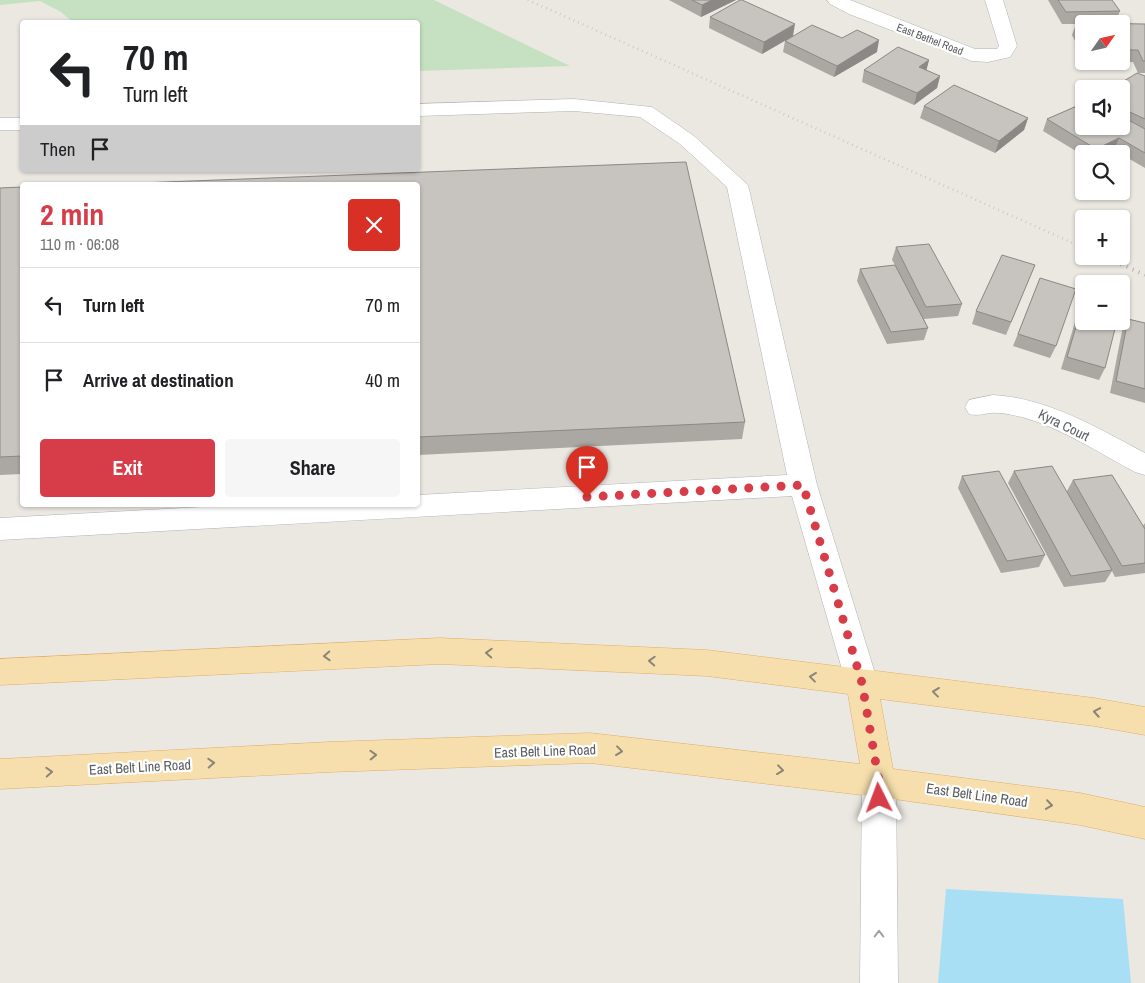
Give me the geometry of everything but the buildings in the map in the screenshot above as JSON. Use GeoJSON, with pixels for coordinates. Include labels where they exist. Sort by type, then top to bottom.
{"type":"FeatureCollection","features":[{"type":"Feature","properties":{"kind":"main road"},"geometry":{"type":"LineString","coordinates":[[0,672],[440,651],[707,663],[1094,712],[1145,721]]}},
{"type":"Feature","properties":{"kind":"main road"},"geometry":{"type":"LineString","coordinates":[[862,683],[879,782]]}},
{"type":"Feature","properties":{"kind":"main road","name":"East Belt Line Road"},"geometry":{"type":"LineString","coordinates":[[0,774],[329,757],[590,748],[879,782],[1080,809],[1145,823]]}},
{"type":"Feature","properties":{"kind":"street","name":"East Bethel Road"},"geometry":{"type":"LineString","coordinates":[[836,0],[855,10],[972,55],[988,56],[1003,53],[1008,46],[994,0]]}},
{"type":"Feature","properties":{"kind":"street"},"geometry":{"type":"LineString","coordinates":[[420,110],[574,105],[645,110],[687,140],[737,185],[803,485],[862,683]]}},
{"type":"Feature","properties":{"kind":"street"},"geometry":{"type":"LineString","coordinates":[[0,124],[20,124]]}},
{"type":"Feature","properties":{"kind":"street","name":"Kyra Court"},"geometry":{"type":"LineString","coordinates":[[978,407],[993,404],[1029,409],[1053,418],[1145,465]]}},
{"type":"Feature","properties":{"kind":"street"},"geometry":{"type":"LineString","coordinates":[[420,506],[803,485]]}},
{"type":"Feature","properties":{"kind":"street"},"geometry":{"type":"LineString","coordinates":[[0,529],[402,507]]}},
{"type":"Feature","properties":{"kind":"street"},"geometry":{"type":"LineString","coordinates":[[879,782],[879,983]]}},
{"type":"Feature","properties":{"kind":"green space"},"geometry":{"type":"Polygon","coordinates":[[[0,0],[434,0],[570,66],[420,71],[420,20],[71,20],[61,12],[40,1],[0,5],[0,0]]]}},
{"type":"Feature","properties":{"kind":"water"},"geometry":{"type":"Polygon","coordinates":[[[946,889],[1123,899],[1131,983],[938,983],[946,889]]]}},
{"type":"Feature","properties":{"kind":"railway"},"geometry":{"type":"LineString","coordinates":[[528,0],[1075,244]]}},
{"type":"Feature","properties":{"kind":"railway"},"geometry":{"type":"LineString","coordinates":[[1123,265],[1145,275]]}},
{"type":"Feature","properties":{"kind":"route"},"geometry":{"type":"LineString","coordinates":[[587,497],[803,485],[862,683],[879,782],[879,798]]}}]}
